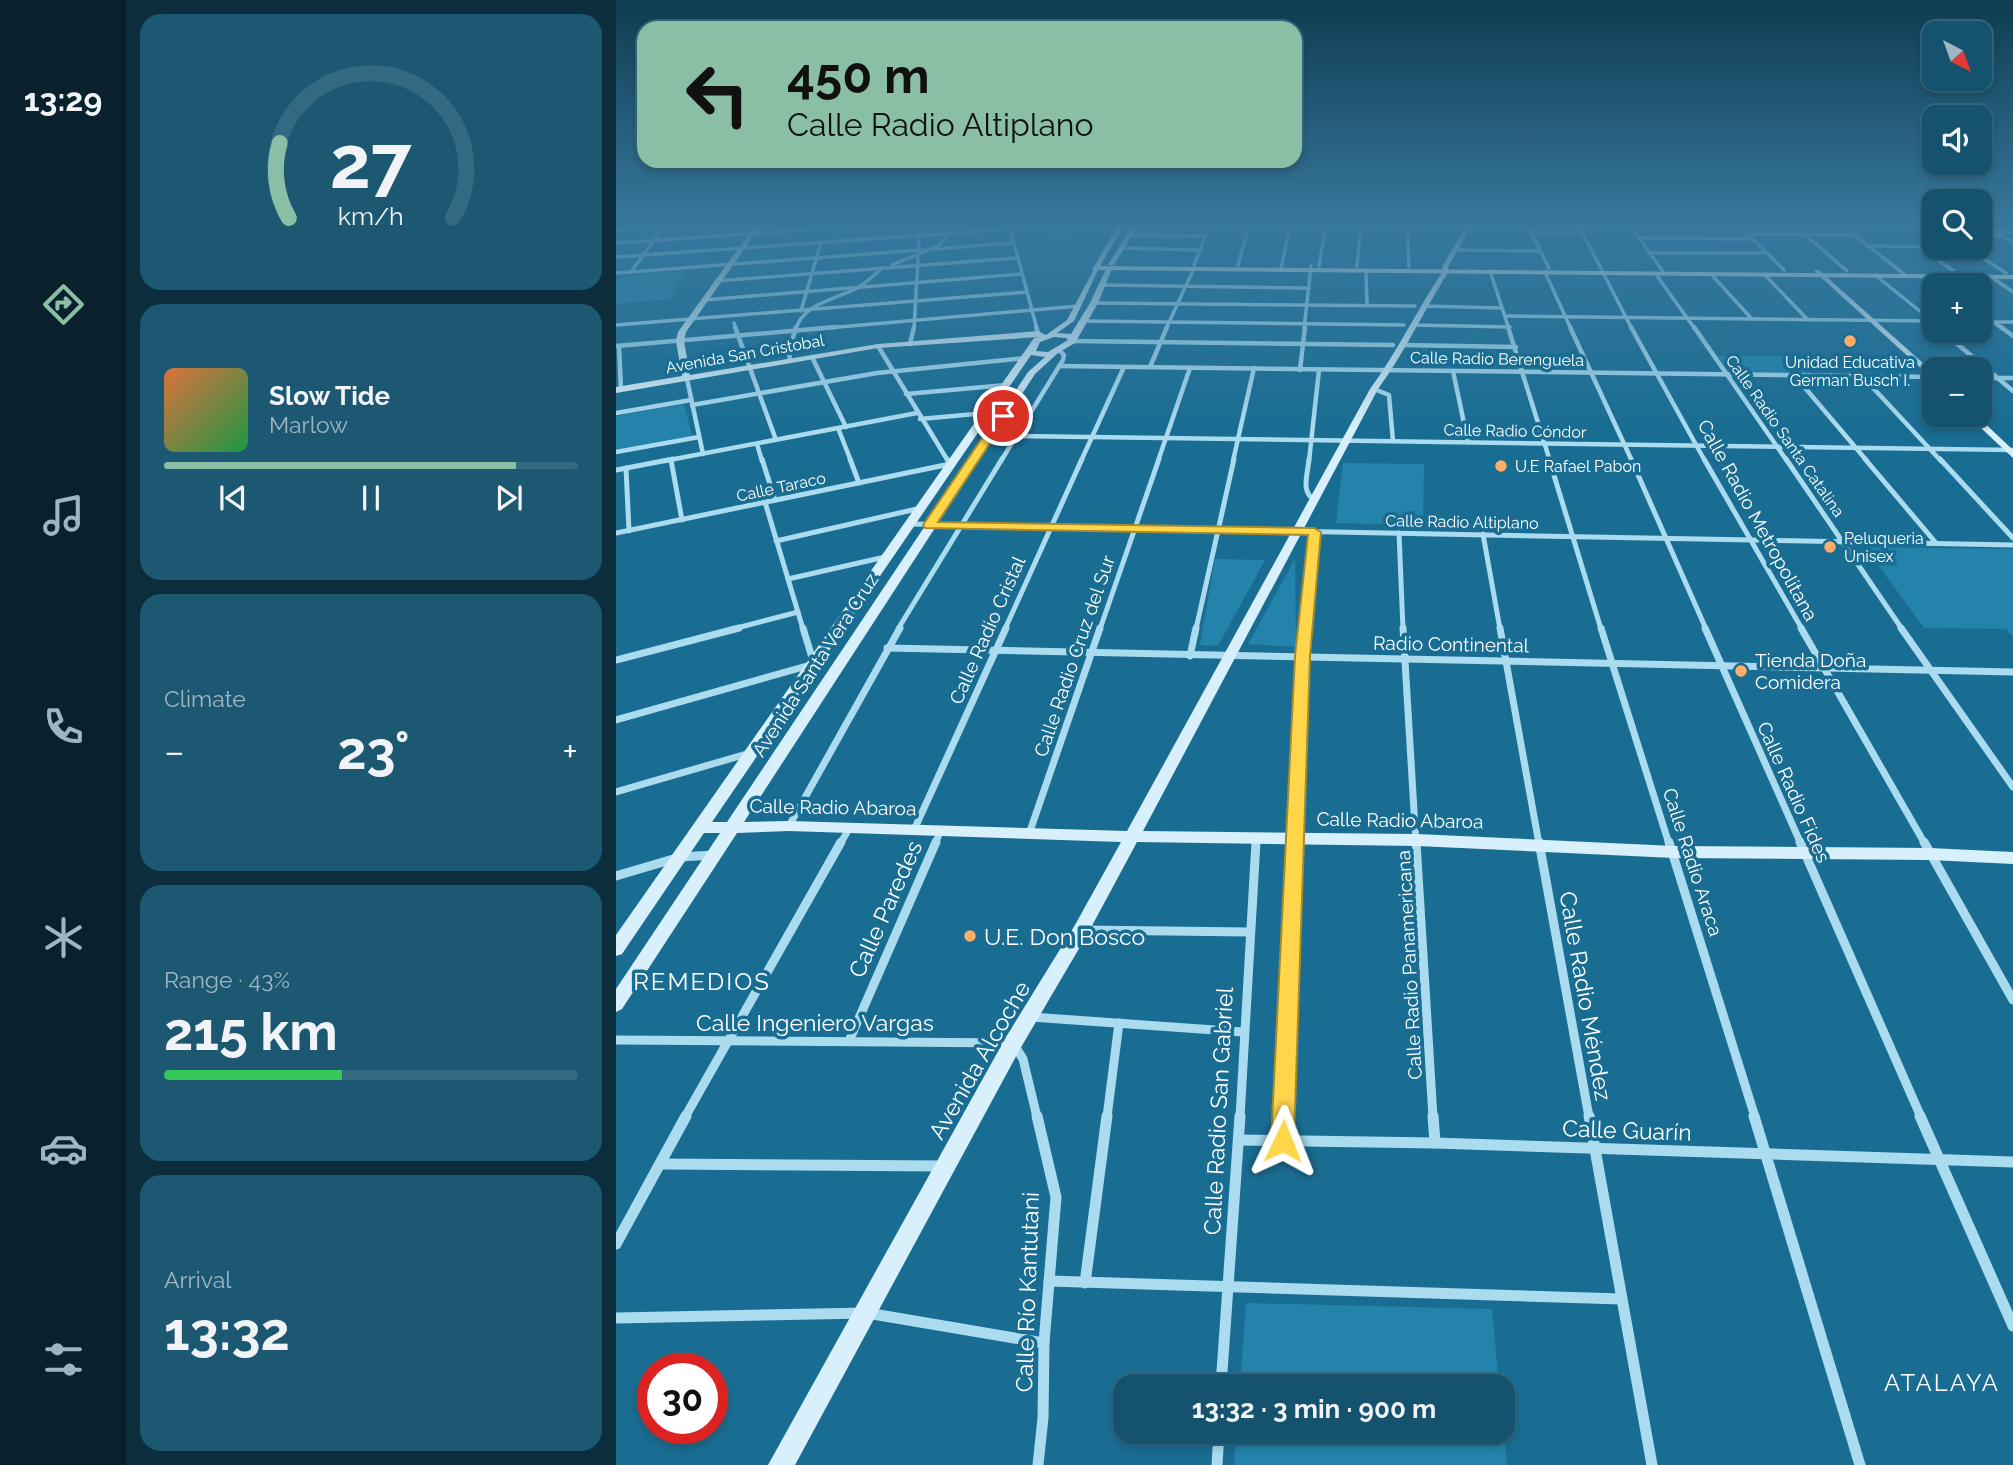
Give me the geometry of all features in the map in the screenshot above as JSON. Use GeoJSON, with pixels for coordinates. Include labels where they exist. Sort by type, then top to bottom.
{"type":"FeatureCollection","features":[{"type":"Feature","properties":{"kind":"street"},"geometry":{"type":"LineString","coordinates":[[703,454],[681,341],[682,332],[708,292]]}},
{"type":"Feature","properties":{"kind":"street"},"geometry":{"type":"LineString","coordinates":[[703,300],[792,292]]}},
{"type":"Feature","properties":{"kind":"street"},"geometry":{"type":"LineString","coordinates":[[790,361],[789,351],[808,292]]}},
{"type":"Feature","properties":{"kind":"street"},"geometry":{"type":"LineString","coordinates":[[616,325],[802,312],[847,292]]}},
{"type":"Feature","properties":{"kind":"street"},"geometry":{"type":"LineString","coordinates":[[910,344],[918,320],[917,292]]}},
{"type":"Feature","properties":{"kind":"street"},"geometry":{"type":"LineString","coordinates":[[811,309],[1022,292]]}},
{"type":"Feature","properties":{"kind":"street"},"geometry":{"type":"LineString","coordinates":[[1027,292],[1042,334]]}},
{"type":"Feature","properties":{"kind":"street"},"geometry":{"type":"LineString","coordinates":[[1042,334],[1067,323],[1085,292]]}},
{"type":"Feature","properties":{"kind":"street"},"geometry":{"type":"LineString","coordinates":[[1072,340],[1099,292]]}},
{"type":"Feature","properties":{"kind":"street"},"geometry":{"type":"LineString","coordinates":[[1150,367],[1162,343],[1180,292]]}},
{"type":"Feature","properties":{"kind":"street"},"geometry":{"type":"LineString","coordinates":[[1300,370],[1310,292]]}},
{"type":"Feature","properties":{"kind":"street"},"geometry":{"type":"LineString","coordinates":[[1367,292],[1367,306]]}},
{"type":"Feature","properties":{"kind":"street"},"geometry":{"type":"LineString","coordinates":[[1283,1141],[1306,531],[1315,500],[1345,440],[1427,292]]}},
{"type":"Feature","properties":{"kind":"street","name":"Calle Radio Araca"},"geometry":{"type":"LineString","coordinates":[[1497,292],[1612,664],[1769,1156],[1860,1465]]}},
{"type":"Feature","properties":{"kind":"street","name":"Calle Radio Fides"},"geometry":{"type":"LineString","coordinates":[[1557,292],[2013,1326]]}},
{"type":"Feature","properties":{"kind":"street","name":"Calle Radio Metropolitana"},"geometry":{"type":"LineString","coordinates":[[1613,292],[1748,540],[1825,668],[2013,1000]]}},
{"type":"Feature","properties":{"kind":"street","name":"Calle Radio Santa Catalina"},"geometry":{"type":"LineString","coordinates":[[1672,292],[1929,671],[2013,787]]}},
{"type":"Feature","properties":{"kind":"street"},"geometry":{"type":"LineString","coordinates":[[1728,292],[1752,319]]}},
{"type":"Feature","properties":{"kind":"street"},"geometry":{"type":"LineString","coordinates":[[1782,292],[1808,320]]}},
{"type":"Feature","properties":{"kind":"street"},"geometry":{"type":"LineString","coordinates":[[1840,292],[1922,368]]}},
{"type":"Feature","properties":{"kind":"street"},"geometry":{"type":"LineString","coordinates":[[1896,292],[1922,313]]}},
{"type":"Feature","properties":{"kind":"street"},"geometry":{"type":"LineString","coordinates":[[1094,303],[1419,306],[1567,317],[1922,322]]}},
{"type":"Feature","properties":{"kind":"street"},"geometry":{"type":"LineString","coordinates":[[619,390],[617,346],[1079,306]]}},
{"type":"Feature","properties":{"kind":"street"},"geometry":{"type":"LineString","coordinates":[[1083,321],[1510,327]]}},
{"type":"Feature","properties":{"kind":"street"},"geometry":{"type":"LineString","coordinates":[[1993,322],[2013,322]]}},
{"type":"Feature","properties":{"kind":"street"},"geometry":{"type":"LineString","coordinates":[[1993,322],[2013,337]]}},
{"type":"Feature","properties":{"kind":"street"},"geometry":{"type":"LineString","coordinates":[[734,323],[776,440]]}},
{"type":"Feature","properties":{"kind":"street"},"geometry":{"type":"LineString","coordinates":[[1042,334],[1067,323]]}},
{"type":"Feature","properties":{"kind":"street"},"geometry":{"type":"LineString","coordinates":[[1042,334],[1063,335],[1072,340],[1162,343],[1516,347]]}},
{"type":"Feature","properties":{"kind":"street","name":"Avenida San Cristobal"},"geometry":{"type":"LineString","coordinates":[[619,390],[878,346],[1042,334]]}},
{"type":"Feature","properties":{"kind":"street","name":"Avenida Santa Vera Cruz"},"geometry":{"type":"LineString","coordinates":[[616,949],[1042,334]]}},
{"type":"Feature","properties":{"kind":"street","name":"Avenida Santa Vera Cruz"},"geometry":{"type":"LineString","coordinates":[[616,1004],[1032,372],[1057,356],[1072,340]]}},
{"type":"Feature","properties":{"kind":"street"},"geometry":{"type":"LineString","coordinates":[[1956,343],[2013,391]]}},
{"type":"Feature","properties":{"kind":"street"},"geometry":{"type":"LineString","coordinates":[[878,346],[918,416],[950,464]]}},
{"type":"Feature","properties":{"kind":"street"},"geometry":{"type":"LineString","coordinates":[[616,414],[893,370],[1027,355],[1057,356],[1016,436],[887,648],[789,826]]}},
{"type":"Feature","properties":{"kind":"street","name":"Calle Radio Berenguela"},"geometry":{"type":"LineString","coordinates":[[1057,356],[1124,367],[1382,373],[1453,371],[1922,378]]}},
{"type":"Feature","properties":{"kind":"street"},"geometry":{"type":"LineString","coordinates":[[812,357],[846,427]]}},
{"type":"Feature","properties":{"kind":"street","name":"Calle Radio Cristal"},"geometry":{"type":"LineString","coordinates":[[914,830],[1124,367]]}},
{"type":"Feature","properties":{"kind":"street","name":"Calle Radio Cruz del Sur"},"geometry":{"type":"LineString","coordinates":[[1029,835],[1190,368]]}},
{"type":"Feature","properties":{"kind":"street"},"geometry":{"type":"LineString","coordinates":[[1190,656],[1254,369]]}},
{"type":"Feature","properties":{"kind":"street"},"geometry":{"type":"LineString","coordinates":[[1315,500],[1309,497],[1306,491],[1319,370]]}},
{"type":"Feature","properties":{"kind":"street"},"geometry":{"type":"LineString","coordinates":[[1453,371],[1468,442]]}},
{"type":"Feature","properties":{"kind":"street"},"geometry":{"type":"LineString","coordinates":[[1795,376],[1936,543]]}},
{"type":"Feature","properties":{"kind":"street"},"geometry":{"type":"LineString","coordinates":[[1863,377],[2013,538]]}},
{"type":"Feature","properties":{"kind":"street"},"geometry":{"type":"LineString","coordinates":[[1992,378],[2013,378]]}},
{"type":"Feature","properties":{"kind":"street"},"geometry":{"type":"LineString","coordinates":[[906,394],[1006,384]]}},
{"type":"Feature","properties":{"kind":"street"},"geometry":{"type":"LineString","coordinates":[[1374,389],[1389,395],[1393,441]]}},
{"type":"Feature","properties":{"kind":"street"},"geometry":{"type":"LineString","coordinates":[[616,470],[838,428],[918,416],[986,414]]}},
{"type":"Feature","properties":{"kind":"street"},"geometry":{"type":"LineString","coordinates":[[1984,427],[2011,452]]}},
{"type":"Feature","properties":{"kind":"street"},"geometry":{"type":"LineString","coordinates":[[838,428],[859,483]]}},
{"type":"Feature","properties":{"kind":"street","name":"Calle Radio Cóndor"},"geometry":{"type":"LineString","coordinates":[[1016,436],[2011,452]]}},
{"type":"Feature","properties":{"kind":"street"},"geometry":{"type":"LineString","coordinates":[[616,452],[699,437]]}},
{"type":"Feature","properties":{"kind":"street"},"geometry":{"type":"LineString","coordinates":[[757,443],[775,500]]}},
{"type":"Feature","properties":{"kind":"street"},"geometry":{"type":"LineString","coordinates":[[671,460],[682,520]]}},
{"type":"Feature","properties":{"kind":"street","name":"Calle Taraco"},"geometry":{"type":"LineString","coordinates":[[616,533],[950,464]]}},
{"type":"Feature","properties":{"kind":"street"},"geometry":{"type":"LineString","coordinates":[[626,468],[629,531]]}},
{"type":"Feature","properties":{"kind":"street"},"geometry":{"type":"LineString","coordinates":[[616,720],[814,664],[765,502]]}},
{"type":"Feature","properties":{"kind":"street"},"geometry":{"type":"LineString","coordinates":[[776,541],[921,508]]}},
{"type":"Feature","properties":{"kind":"street","name":"Calle Radio Altiplano"},"geometry":{"type":"LineString","coordinates":[[910,524],[2013,545]]}},
{"type":"Feature","properties":{"kind":"street","name":"Avenida Alcoche"},"geometry":{"type":"LineString","coordinates":[[781,1465],[867,1313],[1013,1043],[1081,930],[1231,655],[1306,531]]}},
{"type":"Feature","properties":{"kind":"street","name":"Calle Radio Panamericana"},"geometry":{"type":"LineString","coordinates":[[1399,533],[1404,658],[1435,1143]]}},
{"type":"Feature","properties":{"kind":"street","name":"Calle Radio Méndez"},"geometry":{"type":"LineString","coordinates":[[1483,534],[1652,1465]]}},
{"type":"Feature","properties":{"kind":"street"},"geometry":{"type":"LineString","coordinates":[[788,579],[885,557]]}},
{"type":"Feature","properties":{"kind":"street"},"geometry":{"type":"LineString","coordinates":[[616,660],[798,612]]}},
{"type":"Feature","properties":{"kind":"street","name":"Radio Continental"},"geometry":{"type":"LineString","coordinates":[[887,648],[2013,672]]}},
{"type":"Feature","properties":{"kind":"street"},"geometry":{"type":"LineString","coordinates":[[616,792],[755,751]]}},
{"type":"Feature","properties":{"kind":"street","name":"Calle Radio Abaroa"},"geometry":{"type":"LineString","coordinates":[[701,828],[789,826],[1029,835],[1417,841],[1674,852],[1930,854],[2013,858]]}},
{"type":"Feature","properties":{"kind":"street"},"geometry":{"type":"LineString","coordinates":[[616,1244],[727,1041],[849,829]]}},
{"type":"Feature","properties":{"kind":"street","name":"Calle Paredes"},"geometry":{"type":"LineString","coordinates":[[849,1041],[940,832]]}},
{"type":"Feature","properties":{"kind":"street","name":"Calle Radio San Gabriel"},"geometry":{"type":"LineString","coordinates":[[1222,1374],[1239,1140],[1256,838]]}},
{"type":"Feature","properties":{"kind":"street"},"geometry":{"type":"LineString","coordinates":[[616,876],[680,856],[715,855]]}},
{"type":"Feature","properties":{"kind":"street"},"geometry":{"type":"LineString","coordinates":[[1081,930],[1250,932]]}},
{"type":"Feature","properties":{"kind":"street"},"geometry":{"type":"LineString","coordinates":[[1031,1017],[1243,1032]]}},
{"type":"Feature","properties":{"kind":"street"},"geometry":{"type":"LineString","coordinates":[[1085,1283],[1119,1023]]}},
{"type":"Feature","properties":{"kind":"street","name":"Calle Ingeniero Vargas"},"geometry":{"type":"LineString","coordinates":[[616,1040],[1013,1043]]}},
{"type":"Feature","properties":{"kind":"street","name":"Calle Río Kantutani"},"geometry":{"type":"LineString","coordinates":[[1013,1043],[1023,1059],[1056,1197],[1044,1343],[1043,1418],[1038,1465]]}},
{"type":"Feature","properties":{"kind":"street","name":"Calle Guarín"},"geometry":{"type":"LineString","coordinates":[[1239,1140],[1435,1143],[2013,1162]]}},
{"type":"Feature","properties":{"kind":"street"},"geometry":{"type":"LineString","coordinates":[[660,1164],[947,1166]]}},
{"type":"Feature","properties":{"kind":"street"},"geometry":{"type":"LineString","coordinates":[[1049,1281],[1621,1299]]}},
{"type":"Feature","properties":{"kind":"street"},"geometry":{"type":"LineString","coordinates":[[616,1318],[867,1313],[1044,1343]]}},
{"type":"Feature","properties":{"kind":"street"},"geometry":{"type":"LineString","coordinates":[[1217,1465],[1218,1444]]}},
{"type":"Feature","properties":{"kind":"shaded area"},"geometry":{"type":"Polygon","coordinates":[[[616,292],[674,292],[670,299],[616,304],[616,292]]]}},
{"type":"Feature","properties":{"kind":"shaded area"},"geometry":{"type":"Polygon","coordinates":[[[1718,356],[1796,356],[1810,373],[1730,373],[1718,356]]]}},
{"type":"Feature","properties":{"kind":"shaded area"},"geometry":{"type":"Polygon","coordinates":[[[684,404],[692,436],[616,451],[616,416],[684,404]]]}},
{"type":"Feature","properties":{"kind":"shaded area"},"geometry":{"type":"Polygon","coordinates":[[[1343,463],[1424,464],[1423,525],[1336,523],[1343,463]]]}},
{"type":"Feature","properties":{"kind":"shaded area"},"geometry":{"type":"Polygon","coordinates":[[[1865,547],[2013,549],[2013,637],[2006,629],[1924,628],[1865,547]]]}},
{"type":"Feature","properties":{"kind":"shaded area"},"geometry":{"type":"Polygon","coordinates":[[[1215,559],[1265,560],[1218,646],[1200,645],[1215,559]]]}},
{"type":"Feature","properties":{"kind":"shaded area"},"geometry":{"type":"Polygon","coordinates":[[[1295,559],[1296,647],[1248,644],[1295,559]]]}},
{"type":"Feature","properties":{"kind":"shaded area"},"geometry":{"type":"Polygon","coordinates":[[[1246,1303],[1492,1309],[1498,1374],[1241,1374],[1246,1303]]]}},
{"type":"Feature","properties":{"kind":"shaded area"},"geometry":{"type":"Polygon","coordinates":[[[1236,1444],[1505,1444],[1507,1465],[1234,1465],[1236,1444]]]}},
{"type":"Feature","properties":{"kind":"place","name":"Unidad Educativa German Busch I."},"geometry":{"type":"Point","coordinates":[1850,341]}},
{"type":"Feature","properties":{"kind":"place","name":"U.E Rafael Pabon"},"geometry":{"type":"Point","coordinates":[1501,466]}},
{"type":"Feature","properties":{"kind":"place","name":"Peluqueria Unisex"},"geometry":{"type":"Point","coordinates":[1830,547]}},
{"type":"Feature","properties":{"kind":"place","name":"Tienda Doña Comidera"},"geometry":{"type":"Point","coordinates":[1741,671]}},
{"type":"Feature","properties":{"kind":"place","name":"U.E. Don Bosco"},"geometry":{"type":"Point","coordinates":[970,936]}},
{"type":"Feature","properties":{"kind":"district","name":"REMEDIOS"},"geometry":{"type":"Point","coordinates":[702,981]}},
{"type":"Feature","properties":{"kind":"district","name":"ATALAYA"},"geometry":{"type":"Point","coordinates":[1942,1382]}},
{"type":"Feature","properties":{"kind":"route"},"geometry":{"type":"LineString","coordinates":[[1003,416],[929,525],[1314,532],[1303,656],[1293,839],[1283,1141]]}}]}
